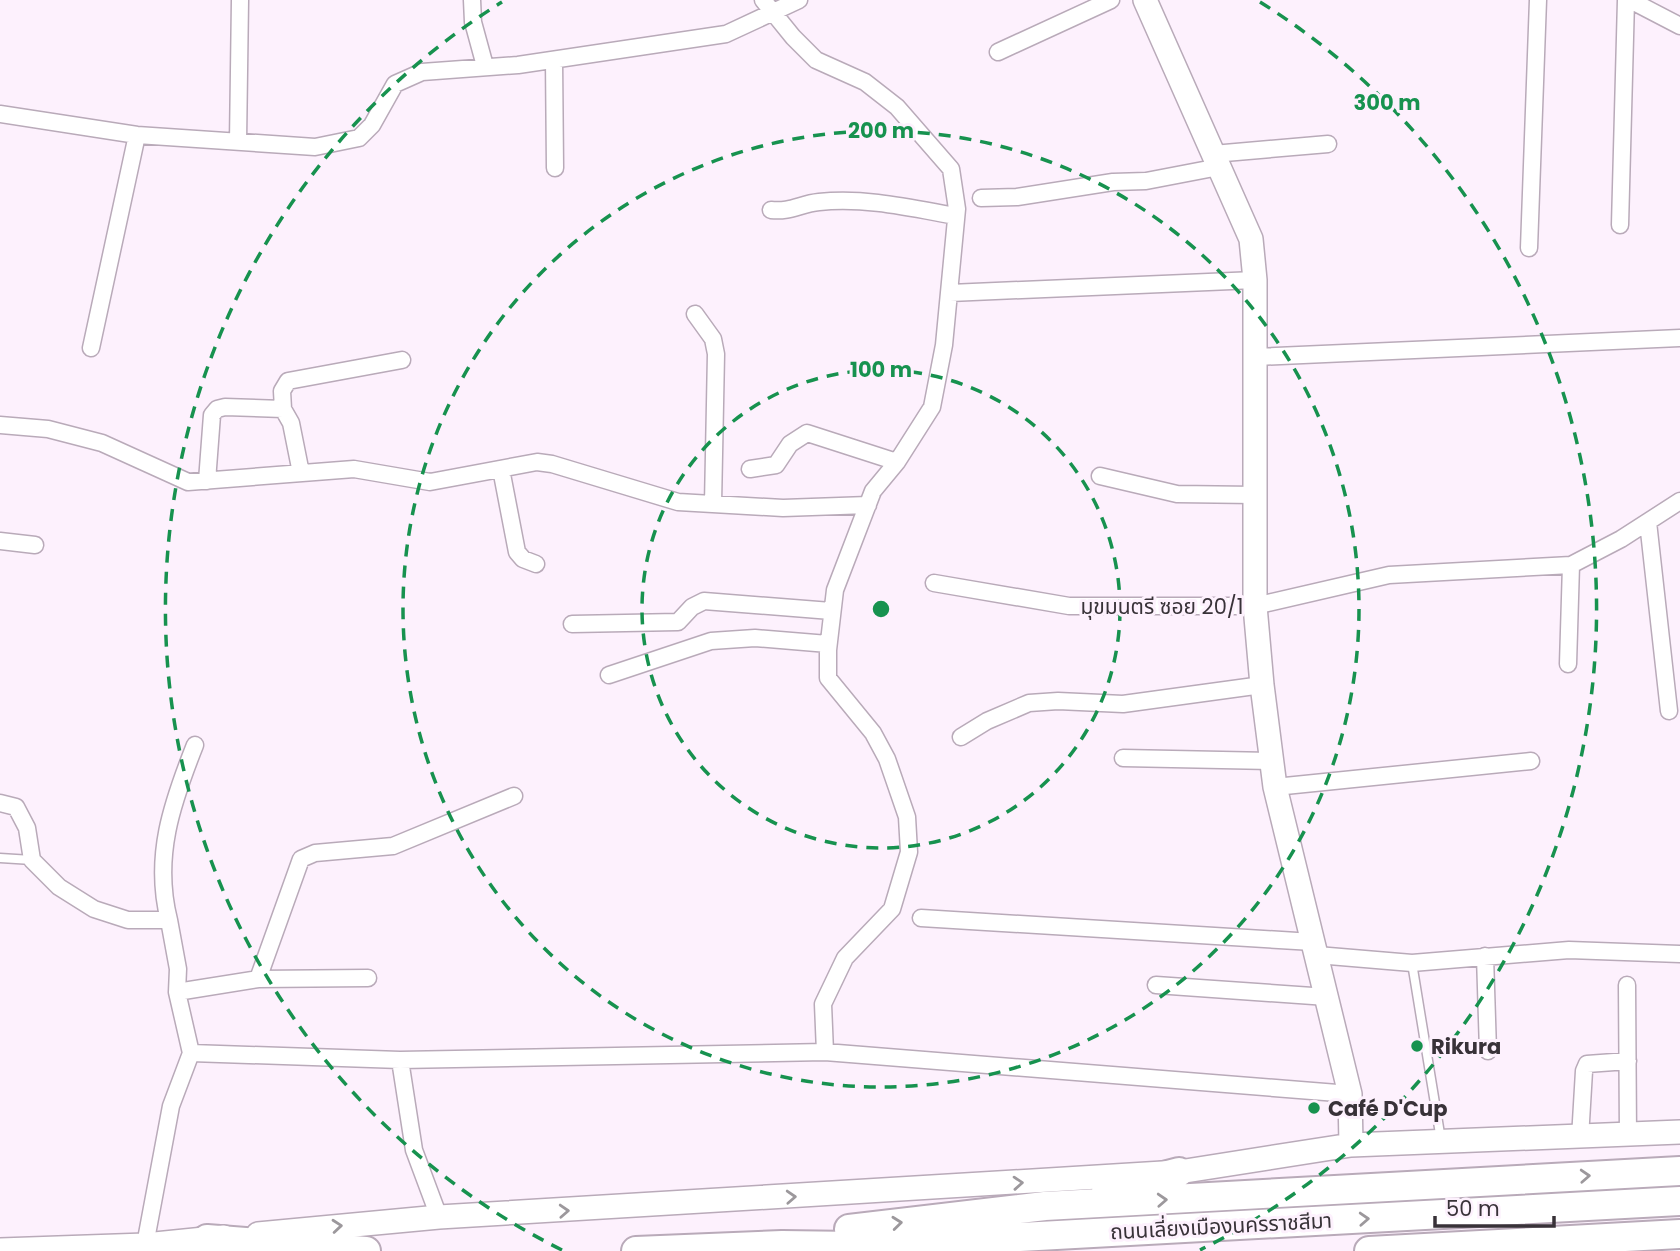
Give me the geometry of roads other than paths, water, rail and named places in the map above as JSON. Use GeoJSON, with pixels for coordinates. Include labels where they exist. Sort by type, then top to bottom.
{"type":"FeatureCollection","features":[{"type":"Feature","properties":{"kind":"highway"},"geometry":{"type":"LineString","coordinates":[[782,1245],[849,1229],[1045,1206],[1680,1171]]}},
{"type":"Feature","properties":{"kind":"highway"},"geometry":{"type":"LineString","coordinates":[[1045,1206],[1180,1172]]}},
{"type":"Feature","properties":{"kind":"highway","name":"ถนนเลี่ยงเมืองนครราชสีมา"},"geometry":{"type":"LineString","coordinates":[[636,1251],[782,1245],[855,1246],[1680,1202]]}},
{"type":"Feature","properties":{"kind":"highway"},"geometry":{"type":"LineString","coordinates":[[1369,1251],[1680,1234]]}},
{"type":"Feature","properties":{"kind":"highway"},"geometry":{"type":"LineString","coordinates":[[207,1239],[366,1251]]}},
{"type":"Feature","properties":{"kind":"main road"},"geometry":{"type":"LineString","coordinates":[[1144,0],[1251,239],[1255,280],[1256,357],[1255,606],[1262,685],[1275,787],[1350,1094],[1352,1145]]}},
{"type":"Feature","properties":{"kind":"main road"},"geometry":{"type":"LineString","coordinates":[[0,1250],[145,1245],[439,1217],[1180,1172],[1352,1145],[1680,1132]]}},
{"type":"Feature","properties":{"kind":"street"},"geometry":{"type":"LineString","coordinates":[[238,142],[240,0]]}},
{"type":"Feature","properties":{"kind":"street"},"geometry":{"type":"LineString","coordinates":[[472,0],[473,22],[485,66]]}},
{"type":"Feature","properties":{"kind":"street"},"geometry":{"type":"LineString","coordinates":[[0,114],[137,135],[315,148],[359,138],[372,125],[396,84],[422,72],[554,60],[726,34],[767,6],[799,0]]}},
{"type":"Feature","properties":{"kind":"street"},"geometry":{"type":"LineString","coordinates":[[998,52],[1111,0]]}},
{"type":"Feature","properties":{"kind":"street"},"geometry":{"type":"LineString","coordinates":[[1529,248],[1538,0]]}},
{"type":"Feature","properties":{"kind":"street"},"geometry":{"type":"LineString","coordinates":[[1620,225],[1628,0],[1680,26]]}},
{"type":"Feature","properties":{"kind":"street"},"geometry":{"type":"LineString","coordinates":[[767,6],[816,60],[865,82],[897,107],[951,169],[956,216],[950,293],[933,407],[897,462],[873,491],[835,590],[831,611],[828,678],[873,733],[887,759],[907,817],[909,852],[892,909],[845,958],[823,1003],[825,1052]]}},
{"type":"Feature","properties":{"kind":"street"},"geometry":{"type":"LineString","coordinates":[[554,60],[555,168]]}},
{"type":"Feature","properties":{"kind":"street"},"geometry":{"type":"LineString","coordinates":[[91,348],[137,135]]}},
{"type":"Feature","properties":{"kind":"street"},"geometry":{"type":"LineString","coordinates":[[981,198],[1017,197],[1112,182],[1146,181],[1216,161],[1328,144]]}},
{"type":"Feature","properties":{"kind":"street"},"geometry":{"type":"LineString","coordinates":[[771,210],[788,211],[817,202],[877,202],[956,216]]}},
{"type":"Feature","properties":{"kind":"street"},"geometry":{"type":"LineString","coordinates":[[950,293],[1255,280]]}},
{"type":"Feature","properties":{"kind":"street"},"geometry":{"type":"LineString","coordinates":[[695,314],[713,339],[716,354],[713,504]]}},
{"type":"Feature","properties":{"kind":"street"},"geometry":{"type":"LineString","coordinates":[[1256,357],[1680,338]]}},
{"type":"Feature","properties":{"kind":"street"},"geometry":{"type":"LineString","coordinates":[[301,473],[293,431],[283,409],[282,391],[288,381],[402,360]]}},
{"type":"Feature","properties":{"kind":"street"},"geometry":{"type":"LineString","coordinates":[[207,481],[211,423],[217,409],[283,409]]}},
{"type":"Feature","properties":{"kind":"street"},"geometry":{"type":"LineString","coordinates":[[0,425],[48,429],[102,443],[188,482],[354,469],[430,482],[537,462],[552,464],[678,502],[783,508],[867,505]]}},
{"type":"Feature","properties":{"kind":"street"},"geometry":{"type":"LineString","coordinates":[[750,469],[776,465],[790,444],[807,433],[897,462]]}},
{"type":"Feature","properties":{"kind":"street"},"geometry":{"type":"LineString","coordinates":[[501,469],[517,552],[523,559],[536,564]]}},
{"type":"Feature","properties":{"kind":"street"},"geometry":{"type":"LineString","coordinates":[[1100,476],[1177,494],[1255,495]]}},
{"type":"Feature","properties":{"kind":"street"},"geometry":{"type":"LineString","coordinates":[[1568,664],[1571,565],[1680,501]]}},
{"type":"Feature","properties":{"kind":"street"},"geometry":{"type":"LineString","coordinates":[[1648,522],[1669,711]]}},
{"type":"Feature","properties":{"kind":"street"},"geometry":{"type":"LineString","coordinates":[[0,541],[35,545]]}},
{"type":"Feature","properties":{"kind":"street","name":"มุขมนตรี ซอย 20/1"},"geometry":{"type":"LineString","coordinates":[[934,583],[1069,606],[1255,606],[1389,575],[1571,565]]}},
{"type":"Feature","properties":{"kind":"street"},"geometry":{"type":"LineString","coordinates":[[572,624],[678,622],[692,607],[704,601],[831,611]]}},
{"type":"Feature","properties":{"kind":"street"},"geometry":{"type":"LineString","coordinates":[[609,676],[711,641],[754,638],[828,644]]}},
{"type":"Feature","properties":{"kind":"street"},"geometry":{"type":"LineString","coordinates":[[961,737],[988,721],[1029,703],[1058,701],[1123,704],[1262,685]]}},
{"type":"Feature","properties":{"kind":"street"},"geometry":{"type":"LineString","coordinates":[[145,1245],[171,1106],[191,1053],[177,992],[178,969],[162,869],[166,832],[174,798],[195,744]]}},
{"type":"Feature","properties":{"kind":"street"},"geometry":{"type":"LineString","coordinates":[[1123,758],[1271,761]]}},
{"type":"Feature","properties":{"kind":"street"},"geometry":{"type":"LineString","coordinates":[[1275,787],[1531,761]]}},
{"type":"Feature","properties":{"kind":"street"},"geometry":{"type":"LineString","coordinates":[[258,979],[301,859],[315,853],[393,846],[514,796]]}},
{"type":"Feature","properties":{"kind":"street"},"geometry":{"type":"LineString","coordinates":[[0,803],[16,807],[27,828],[32,860],[59,887],[94,909],[128,920],[169,920]]}},
{"type":"Feature","properties":{"kind":"street"},"geometry":{"type":"LineString","coordinates":[[921,918],[1315,948],[1412,963],[1569,950],[1680,954]]}},
{"type":"Feature","properties":{"kind":"street"},"geometry":{"type":"LineString","coordinates":[[1485,956],[1488,1051]]}},
{"type":"Feature","properties":{"kind":"street"},"geometry":{"type":"LineString","coordinates":[[177,992],[258,979],[368,978]]}},
{"type":"Feature","properties":{"kind":"street"},"geometry":{"type":"LineString","coordinates":[[1156,985],[1327,997]]}},
{"type":"Feature","properties":{"kind":"street"},"geometry":{"type":"LineString","coordinates":[[1627,985],[1629,1135]]}},
{"type":"Feature","properties":{"kind":"street"},"geometry":{"type":"LineString","coordinates":[[191,1053],[400,1060],[825,1052],[1350,1094]]}},
{"type":"Feature","properties":{"kind":"street"},"geometry":{"type":"LineString","coordinates":[[400,1060],[414,1150],[439,1217]]}},
{"type":"Feature","properties":{"kind":"street"},"geometry":{"type":"LineString","coordinates":[[1580,1138],[1584,1071],[1587,1064],[1628,1061]]}},
{"type":"Feature","properties":{"kind":"lane"},"geometry":{"type":"LineString","coordinates":[[0,858],[32,860]]}},
{"type":"Feature","properties":{"kind":"lane"},"geometry":{"type":"LineString","coordinates":[[1412,963],[1441,1140]]}},
{"type":"Feature","properties":{"kind":"place","name":"Rikura"},"geometry":{"type":"Point","coordinates":[1417,1046]}},
{"type":"Feature","properties":{"kind":"place","name":"Café D'Cup"},"geometry":{"type":"Point","coordinates":[1314,1108]}}]}
